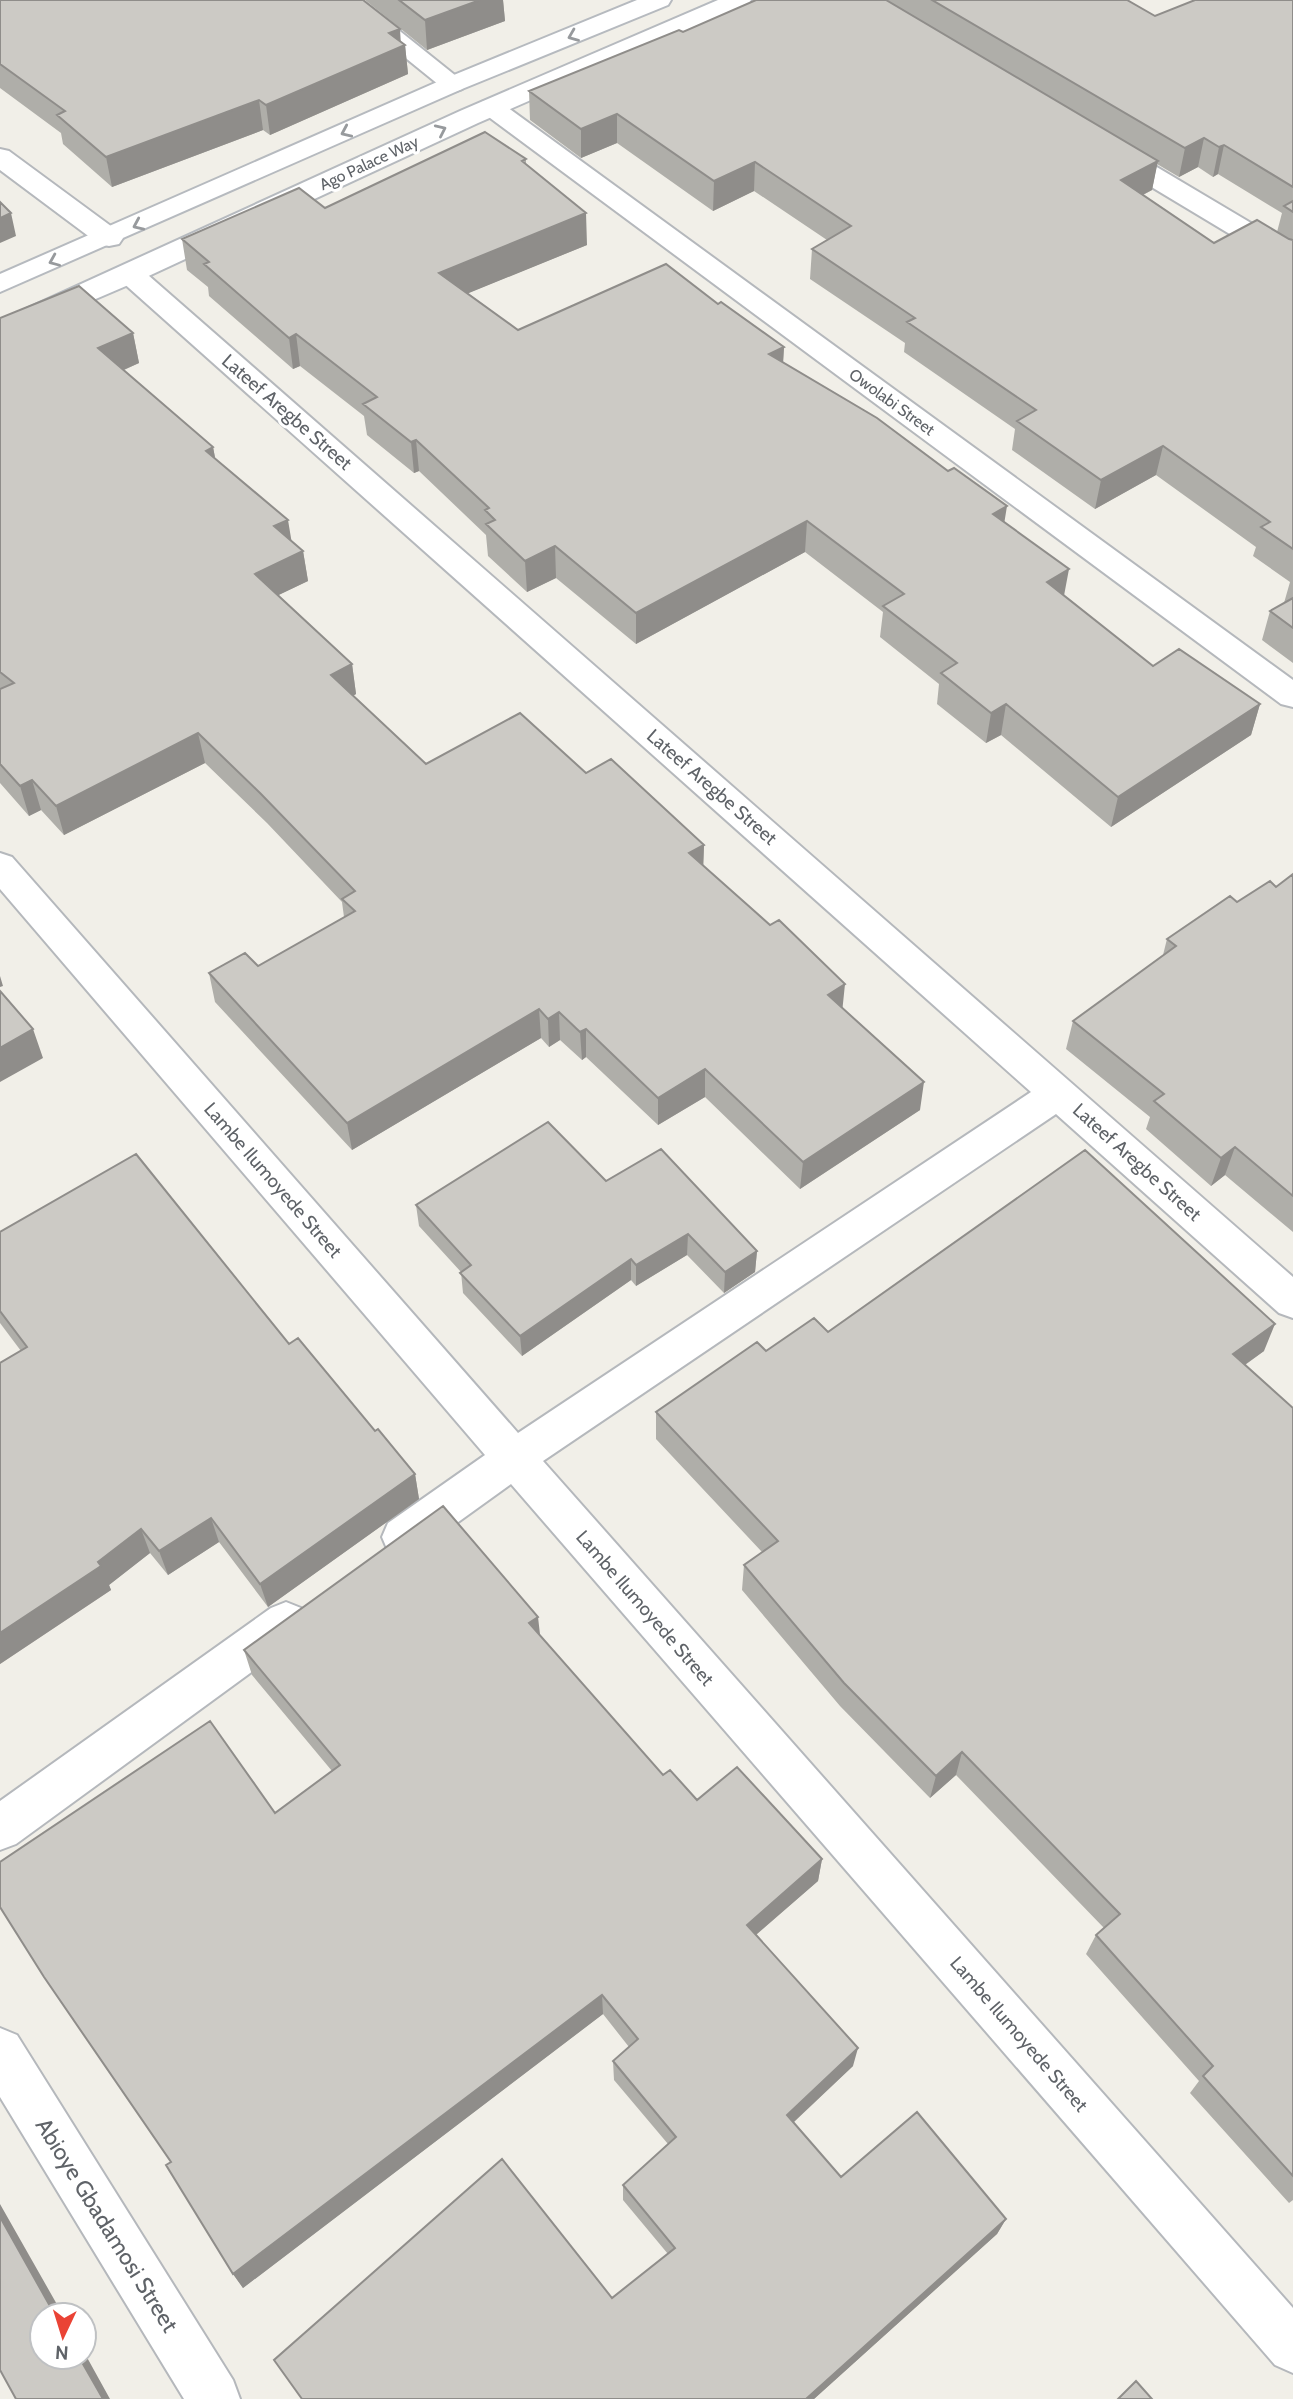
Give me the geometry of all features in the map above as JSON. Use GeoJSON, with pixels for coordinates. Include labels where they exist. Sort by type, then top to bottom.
{"type":"FeatureCollection","features":[{"type":"Feature","properties":{"kind":"street"},"geometry":{"type":"LineString","coordinates":[[346,0],[453,84]]}},
{"type":"Feature","properties":{"kind":"street","name":"Ago Palace Way"},"geometry":{"type":"LineString","coordinates":[[0,284],[453,84],[659,0]]}},
{"type":"Feature","properties":{"kind":"street"},"geometry":{"type":"LineString","coordinates":[[678,0],[703,16]]}},
{"type":"Feature","properties":{"kind":"street","name":"Ago Palace Way"},"geometry":{"type":"LineString","coordinates":[[0,331],[491,107],[739,0]]}},
{"type":"Feature","properties":{"kind":"street"},"geometry":{"type":"LineString","coordinates":[[608,21],[642,42]]}},
{"type":"Feature","properties":{"kind":"street","name":"Owolabi Street"},"geometry":{"type":"LineString","coordinates":[[491,107],[1293,696]]}},
{"type":"Feature","properties":{"kind":"street"},"geometry":{"type":"LineString","coordinates":[[1093,141],[1293,260]]}},
{"type":"Feature","properties":{"kind":"street"},"geometry":{"type":"LineString","coordinates":[[0,157],[108,238]]}},
{"type":"Feature","properties":{"kind":"street","name":"Lateef Aregbe Street"},"geometry":{"type":"LineString","coordinates":[[130,274],[1293,1301]]}},
{"type":"Feature","properties":{"kind":"street","name":"Lambe Ilumoyede Street"},"geometry":{"type":"LineString","coordinates":[[0,866],[513,1458],[1293,2347]]}},
{"type":"Feature","properties":{"kind":"street"},"geometry":{"type":"LineString","coordinates":[[368,1562],[513,1458],[1059,1093]]}},
{"type":"Feature","properties":{"kind":"street"},"geometry":{"type":"LineString","coordinates":[[0,1828],[313,1602]]}},
{"type":"Feature","properties":{"kind":"street","name":"Abioye Gbadamosi Street"},"geometry":{"type":"LineString","coordinates":[[0,2052],[214,2399]]}},
{"type":"Feature","properties":{"kind":"building"},"geometry":{"type":"Polygon","coordinates":[[[0,0],[363,0],[400,29],[389,33],[405,45],[266,105],[259,100],[106,157],[57,115],[65,111],[0,64],[0,0]]]}},
{"type":"Feature","properties":{"kind":"building"},"geometry":{"type":"Polygon","coordinates":[[[399,0],[480,0],[425,20],[399,0]]]}},
{"type":"Feature","properties":{"kind":"building"},"geometry":{"type":"Polygon","coordinates":[[[756,0],[886,0],[1158,161],[1121,180],[1214,243],[1257,220],[1293,240],[1293,549],[1261,527],[1270,522],[1163,446],[1101,480],[1017,421],[1036,410],[907,322],[915,318],[812,249],[851,226],[755,162],[714,181],[617,114],[581,129],[529,91],[679,30],[683,32],[756,0]]]}},
{"type":"Feature","properties":{"kind":"building"},"geometry":{"type":"Polygon","coordinates":[[[932,0],[1127,0],[1155,16],[1195,0],[1293,0],[1293,187],[1224,145],[1219,147],[1204,138],[1185,148],[932,0]]]}},
{"type":"Feature","properties":{"kind":"building"},"geometry":{"type":"Polygon","coordinates":[[[485,132],[526,159],[522,161],[586,213],[439,273],[518,330],[666,264],[718,304],[721,302],[784,347],[769,354],[877,418],[948,471],[954,468],[1007,506],[993,514],[1069,569],[1047,582],[1153,666],[1179,649],[1260,704],[1118,797],[1006,704],[991,713],[941,673],[957,663],[883,606],[904,594],[807,521],[636,613],[555,546],[525,561],[486,524],[495,520],[485,510],[489,508],[416,440],[411,442],[363,404],[377,397],[296,334],[289,338],[204,264],[209,262],[182,239],[299,188],[325,208],[485,132]]]}},
{"type":"Feature","properties":{"kind":"building"},"geometry":{"type":"Polygon","coordinates":[[[1293,201],[1293,212],[1284,206],[1293,201]]]}},
{"type":"Feature","properties":{"kind":"building"},"geometry":{"type":"Polygon","coordinates":[[[0,202],[11,213],[0,218],[0,202]]]}},
{"type":"Feature","properties":{"kind":"building"},"geometry":{"type":"Polygon","coordinates":[[[79,286],[133,333],[98,348],[213,447],[206,451],[288,520],[274,526],[303,551],[255,574],[352,664],[331,675],[426,764],[520,713],[586,773],[611,759],[704,845],[689,853],[770,925],[779,920],[845,984],[828,995],[924,1082],[803,1162],[705,1069],[658,1098],[586,1029],[580,1032],[559,1012],[548,1019],[539,1009],[347,1123],[209,973],[245,953],[258,966],[355,911],[342,899],[355,891],[198,733],[56,806],[32,780],[20,786],[0,764],[0,689],[14,683],[0,672],[0,318],[79,286]]]}},
{"type":"Feature","properties":{"kind":"building"},"geometry":{"type":"Polygon","coordinates":[[[1293,598],[1293,628],[1270,611],[1293,598]]]}},
{"type":"Feature","properties":{"kind":"building"},"geometry":{"type":"Polygon","coordinates":[[[1293,874],[1293,1196],[1235,1147],[1221,1158],[1154,1101],[1164,1094],[1073,1021],[1176,946],[1167,939],[1230,896],[1237,902],[1270,881],[1276,887],[1293,874]]]}},
{"type":"Feature","properties":{"kind":"building"},"geometry":{"type":"Polygon","coordinates":[[[0,991],[33,1029],[0,1048],[0,991]]]}},
{"type":"Feature","properties":{"kind":"building"},"geometry":{"type":"Polygon","coordinates":[[[548,1122],[606,1181],[661,1149],[757,1251],[725,1272],[688,1234],[636,1265],[631,1259],[520,1336],[460,1273],[471,1265],[416,1205],[548,1122]]]}},
{"type":"Feature","properties":{"kind":"building"},"geometry":{"type":"Polygon","coordinates":[[[1085,1150],[1275,1324],[1233,1354],[1293,1408],[1293,2176],[1203,2076],[1213,2066],[1096,1935],[1120,1914],[962,1752],[936,1776],[844,1683],[744,1565],[778,1541],[656,1412],[757,1342],[766,1351],[814,1318],[828,1332],[1085,1150]]]}},
{"type":"Feature","properties":{"kind":"building"},"geometry":{"type":"Polygon","coordinates":[[[136,1154],[289,1344],[298,1338],[375,1431],[378,1429],[415,1474],[260,1584],[211,1518],[159,1551],[141,1529],[98,1562],[101,1566],[0,1633],[0,1363],[27,1347],[0,1311],[0,1232],[136,1154]]]}},
{"type":"Feature","properties":{"kind":"building"},"geometry":{"type":"Polygon","coordinates":[[[443,1506],[538,1617],[529,1623],[663,1775],[670,1770],[697,1800],[737,1767],[822,1859],[747,1925],[858,2048],[787,2115],[841,2177],[917,2112],[1006,2219],[806,2399],[302,2399],[274,2360],[502,2159],[612,2298],[675,2248],[623,2185],[676,2137],[613,2061],[638,2039],[602,1995],[233,2274],[166,2165],[171,2162],[44,1977],[0,1907],[0,1862],[210,1721],[275,1813],[340,1765],[244,1650],[443,1506]]]}},
{"type":"Feature","properties":{"kind":"building"},"geometry":{"type":"Polygon","coordinates":[[[0,2217],[47,2301],[28,2301],[28,2371],[87,2371],[103,2399],[16,2399],[0,2370],[0,2217]]]}},
{"type":"Feature","properties":{"kind":"building"},"geometry":{"type":"Polygon","coordinates":[[[1136,2381],[1152,2399],[1118,2399],[1136,2381]]]}}]}
